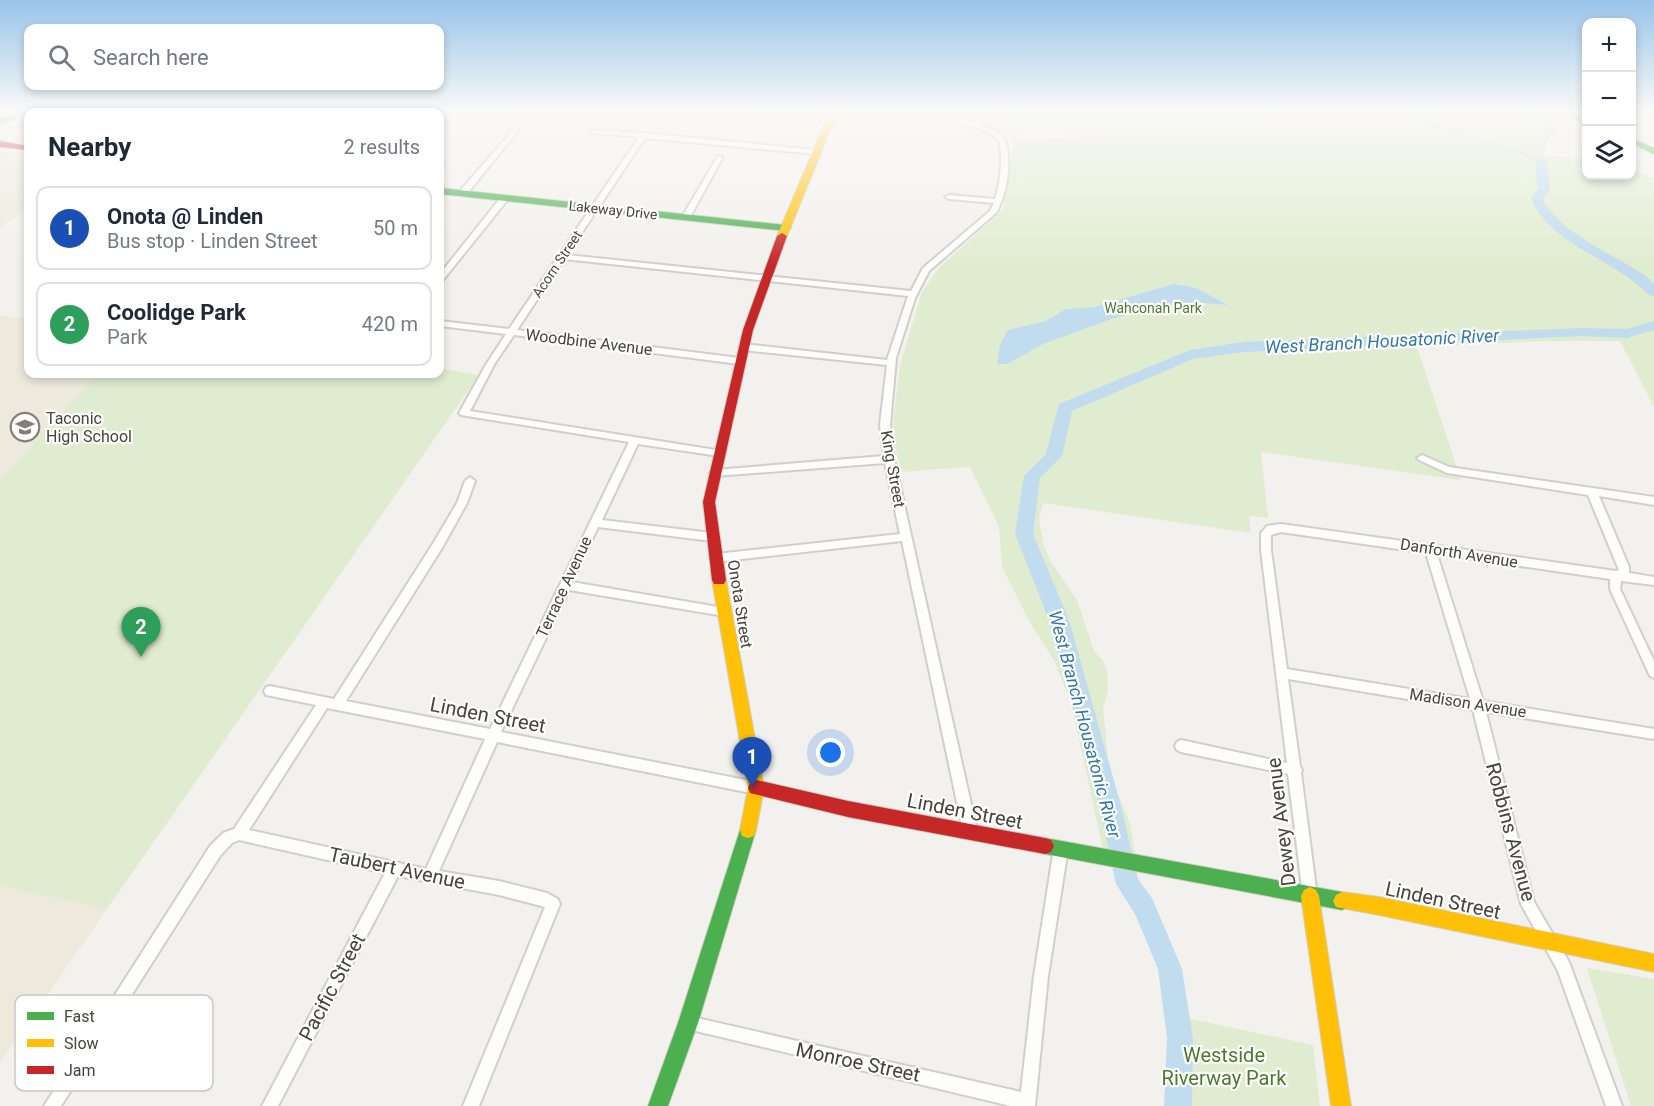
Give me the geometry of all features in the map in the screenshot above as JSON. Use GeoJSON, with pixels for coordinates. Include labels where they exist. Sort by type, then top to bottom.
{"type":"FeatureCollection","features":[{"type":"Feature","properties":{"kind":"street"},"geometry":{"type":"LineString","coordinates":[[463,194],[489,163]]}},
{"type":"Feature","properties":{"kind":"street","name":"Acorn Street"},"geometry":{"type":"LineString","coordinates":[[625,163],[490,364],[464,413],[635,440]]}},
{"type":"Feature","properties":{"kind":"street"},"geometry":{"type":"LineString","coordinates":[[686,217],[717,163]]}},
{"type":"Feature","properties":{"kind":"street","name":"Onota Street"},"geometry":{"type":"LineString","coordinates":[[658,1106],[688,1023],[752,818],[756,788],[724,612],[709,502],[743,347],[812,163]]}},
{"type":"Feature","properties":{"kind":"street"},"geometry":{"type":"LineString","coordinates":[[949,197],[999,201],[1003,163]]}},
{"type":"Feature","properties":{"kind":"street","name":"Lakeway Drive"},"geometry":{"type":"LineString","coordinates":[[444,192],[786,228]]}},
{"type":"Feature","properties":{"kind":"street"},"geometry":{"type":"LineString","coordinates":[[444,273],[505,198]]}},
{"type":"Feature","properties":{"kind":"street","name":"King Street"},"geometry":{"type":"LineString","coordinates":[[970,831],[889,459],[885,425],[891,363],[913,294],[926,270],[993,212],[999,201]]}},
{"type":"Feature","properties":{"kind":"street"},"geometry":{"type":"LineString","coordinates":[[562,257],[767,280],[834,283],[913,294]]}},
{"type":"Feature","properties":{"kind":"street","name":"Woodbine Avenue"},"geometry":{"type":"LineString","coordinates":[[444,324],[739,361]]}},
{"type":"Feature","properties":{"kind":"street"},"geometry":{"type":"LineString","coordinates":[[743,347],[891,363]]}},
{"type":"Feature","properties":{"kind":"street"},"geometry":{"type":"LineString","coordinates":[[635,440],[719,453]]}},
{"type":"Feature","properties":{"kind":"street","name":"Terrace Avenue"},"geometry":{"type":"LineString","coordinates":[[430,876],[493,736],[635,440]]}},
{"type":"Feature","properties":{"kind":"street"},"geometry":{"type":"LineString","coordinates":[[1422,458],[1447,470],[1654,501]]}},
{"type":"Feature","properties":{"kind":"street"},"geometry":{"type":"LineString","coordinates":[[716,472],[889,459]]}},
{"type":"Feature","properties":{"kind":"street"},"geometry":{"type":"LineString","coordinates":[[123,995],[215,851],[228,838],[239,834],[438,545],[462,503],[470,481]]}},
{"type":"Feature","properties":{"kind":"street"},"geometry":{"type":"LineString","coordinates":[[1593,492],[1624,567],[1623,572],[1616,576],[1615,589],[1654,673]]}},
{"type":"Feature","properties":{"kind":"street"},"geometry":{"type":"LineString","coordinates":[[594,523],[712,537]]}},
{"type":"Feature","properties":{"kind":"street","name":"Danforth Avenue"},"geometry":{"type":"LineString","coordinates":[[1266,534],[1271,529],[1281,528],[1654,581]]}},
{"type":"Feature","properties":{"kind":"street","name":"Dewey Avenue"},"geometry":{"type":"LineString","coordinates":[[1266,534],[1266,550],[1296,771],[1310,897],[1341,1106]]}},
{"type":"Feature","properties":{"kind":"street"},"geometry":{"type":"LineString","coordinates":[[716,558],[907,537]]}},
{"type":"Feature","properties":{"kind":"street","name":"Robbins Avenue"},"geometry":{"type":"LineString","coordinates":[[1430,548],[1478,705],[1528,904],[1537,923],[1551,943],[1581,1008],[1614,1106]]}},
{"type":"Feature","properties":{"kind":"street"},"geometry":{"type":"LineString","coordinates":[[565,585],[724,612]]}},
{"type":"Feature","properties":{"kind":"street","name":"Madison Avenue"},"geometry":{"type":"LineString","coordinates":[[1282,673],[1654,734]]}},
{"type":"Feature","properties":{"kind":"street","name":"Linden Street"},"geometry":{"type":"LineString","coordinates":[[270,692],[756,788],[848,809],[1148,864],[1310,897],[1379,906],[1654,963]]}},
{"type":"Feature","properties":{"kind":"street"},"geometry":{"type":"LineString","coordinates":[[1181,746],[1232,759],[1296,771]]}},
{"type":"Feature","properties":{"kind":"street","name":"Taubert Avenue"},"geometry":{"type":"LineString","coordinates":[[239,834],[395,869],[499,888],[547,900],[553,904],[471,1106]]}},
{"type":"Feature","properties":{"kind":"street"},"geometry":{"type":"LineString","coordinates":[[1028,1104],[1041,976],[1061,848]]}},
{"type":"Feature","properties":{"kind":"street","name":"Pacific Street"},"geometry":{"type":"LineString","coordinates":[[270,1106],[395,869]]}},
{"type":"Feature","properties":{"kind":"street","name":"Monroe Street"},"geometry":{"type":"LineString","coordinates":[[688,1023],[1028,1104]]}},
{"type":"Feature","properties":{"kind":"street"},"geometry":{"type":"LineString","coordinates":[[52,1106],[62,1091]]}},
{"type":"Feature","properties":{"kind":"shaded area"},"geometry":{"type":"Polygon","coordinates":[[[0,163],[24,163],[24,211],[0,228],[0,163]]]}},
{"type":"Feature","properties":{"kind":"shaded area","name":"Taconic High School"},"geometry":{"type":"Polygon","coordinates":[[[0,316],[24,319],[24,378],[94,378],[0,480],[0,316]]]}},
{"type":"Feature","properties":{"kind":"shaded area"},"geometry":{"type":"Polygon","coordinates":[[[0,886],[107,909],[47,995],[15,995],[15,1041],[0,1063],[0,886]]]}},
{"type":"Feature","properties":{"kind":"green space","name":"Wahconah Park"},"geometry":{"type":"Polygon","coordinates":[[[1010,163],[1582,163],[1582,180],[1636,180],[1636,170],[1654,178],[1654,407],[1620,341],[1546,341],[1417,347],[1461,480],[1261,452],[1268,518],[1249,516],[1251,533],[1043,503],[1039,520],[1044,546],[1050,560],[1077,600],[1094,651],[1104,662],[1107,671],[1108,690],[1103,707],[1108,759],[1111,777],[1130,823],[1135,855],[1103,849],[1072,707],[1055,662],[1029,621],[1002,567],[999,527],[970,467],[901,472],[892,432],[900,365],[922,292],[938,269],[1003,210],[1010,163]]]}},
{"type":"Feature","properties":{"kind":"green space"},"geometry":{"type":"Polygon","coordinates":[[[444,369],[479,375],[107,909],[0,886],[0,480],[94,378],[444,378],[444,369]]]}},
{"type":"Feature","properties":{"kind":"green space"},"geometry":{"type":"Polygon","coordinates":[[[1587,968],[1654,979],[1654,1106],[1631,1106],[1587,968]]]}},
{"type":"Feature","properties":{"kind":"green space","name":"Westside Riverway Park"},"geometry":{"type":"Polygon","coordinates":[[[1182,1017],[1313,1045],[1320,1106],[1186,1106],[1182,1017]]]}},
{"type":"Feature","properties":{"kind":"water"},"geometry":{"type":"Polygon","coordinates":[[[1174,284],[1196,288],[1228,305],[1194,302],[1114,318],[1043,344],[1007,364],[997,364],[1000,345],[1008,330],[1046,321],[1066,309],[1095,307],[1174,284]]]}},
{"type":"Feature","properties":{"kind":"waterway","name":"West Branch Housatonic River"},"geometry":{"type":"LineString","coordinates":[[1541,163],[1544,189],[1537,198],[1541,210],[1569,234],[1627,268],[1654,292]]}},
{"type":"Feature","properties":{"kind":"waterway","name":"West Branch Housatonic River"},"geometry":{"type":"LineString","coordinates":[[1178,1106],[1180,1038],[1170,969],[1144,906],[1128,884],[1110,806],[1059,620],[1024,534],[1032,476],[1054,456],[1065,408],[1190,355],[1244,347],[1582,332],[1618,334],[1636,332],[1654,325]]}},
{"type":"Feature","properties":{"kind":"traffic: fast"},"geometry":{"type":"LineString","coordinates":[[444,191],[786,228]]}},
{"type":"Feature","properties":{"kind":"traffic: fast"},"geometry":{"type":"LineString","coordinates":[[658,1106],[688,1023],[748,830]]}},
{"type":"Feature","properties":{"kind":"traffic: fast"},"geometry":{"type":"LineString","coordinates":[[1045,846],[1342,901]]}},
{"type":"Feature","properties":{"kind":"traffic: slow"},"geometry":{"type":"LineString","coordinates":[[782,236],[813,163]]}},
{"type":"Feature","properties":{"kind":"traffic: slow"},"geometry":{"type":"LineString","coordinates":[[719,580],[756,788],[748,830]]}},
{"type":"Feature","properties":{"kind":"traffic: slow"},"geometry":{"type":"LineString","coordinates":[[1310,896],[1341,1106]]}},
{"type":"Feature","properties":{"kind":"traffic: slow"},"geometry":{"type":"LineString","coordinates":[[1342,901],[1379,906],[1654,963]]}},
{"type":"Feature","properties":{"kind":"traffic: jam"},"geometry":{"type":"LineString","coordinates":[[719,580],[709,502],[748,330],[782,236]]}},
{"type":"Feature","properties":{"kind":"traffic: jam"},"geometry":{"type":"LineString","coordinates":[[756,788],[848,809],[1045,846]]}},
{"type":"Feature","properties":{"kind":"place","name":"Taconic High School"},"geometry":{"type":"Point","coordinates":[25,427]}},
{"type":"Feature","properties":{"kind":"place","name":"Coolidge Park"},"geometry":{"type":"Point","coordinates":[141,657]}},
{"type":"Feature","properties":{"kind":"place","name":"Onota @ Linden"},"geometry":{"type":"Point","coordinates":[752,787]}}]}
